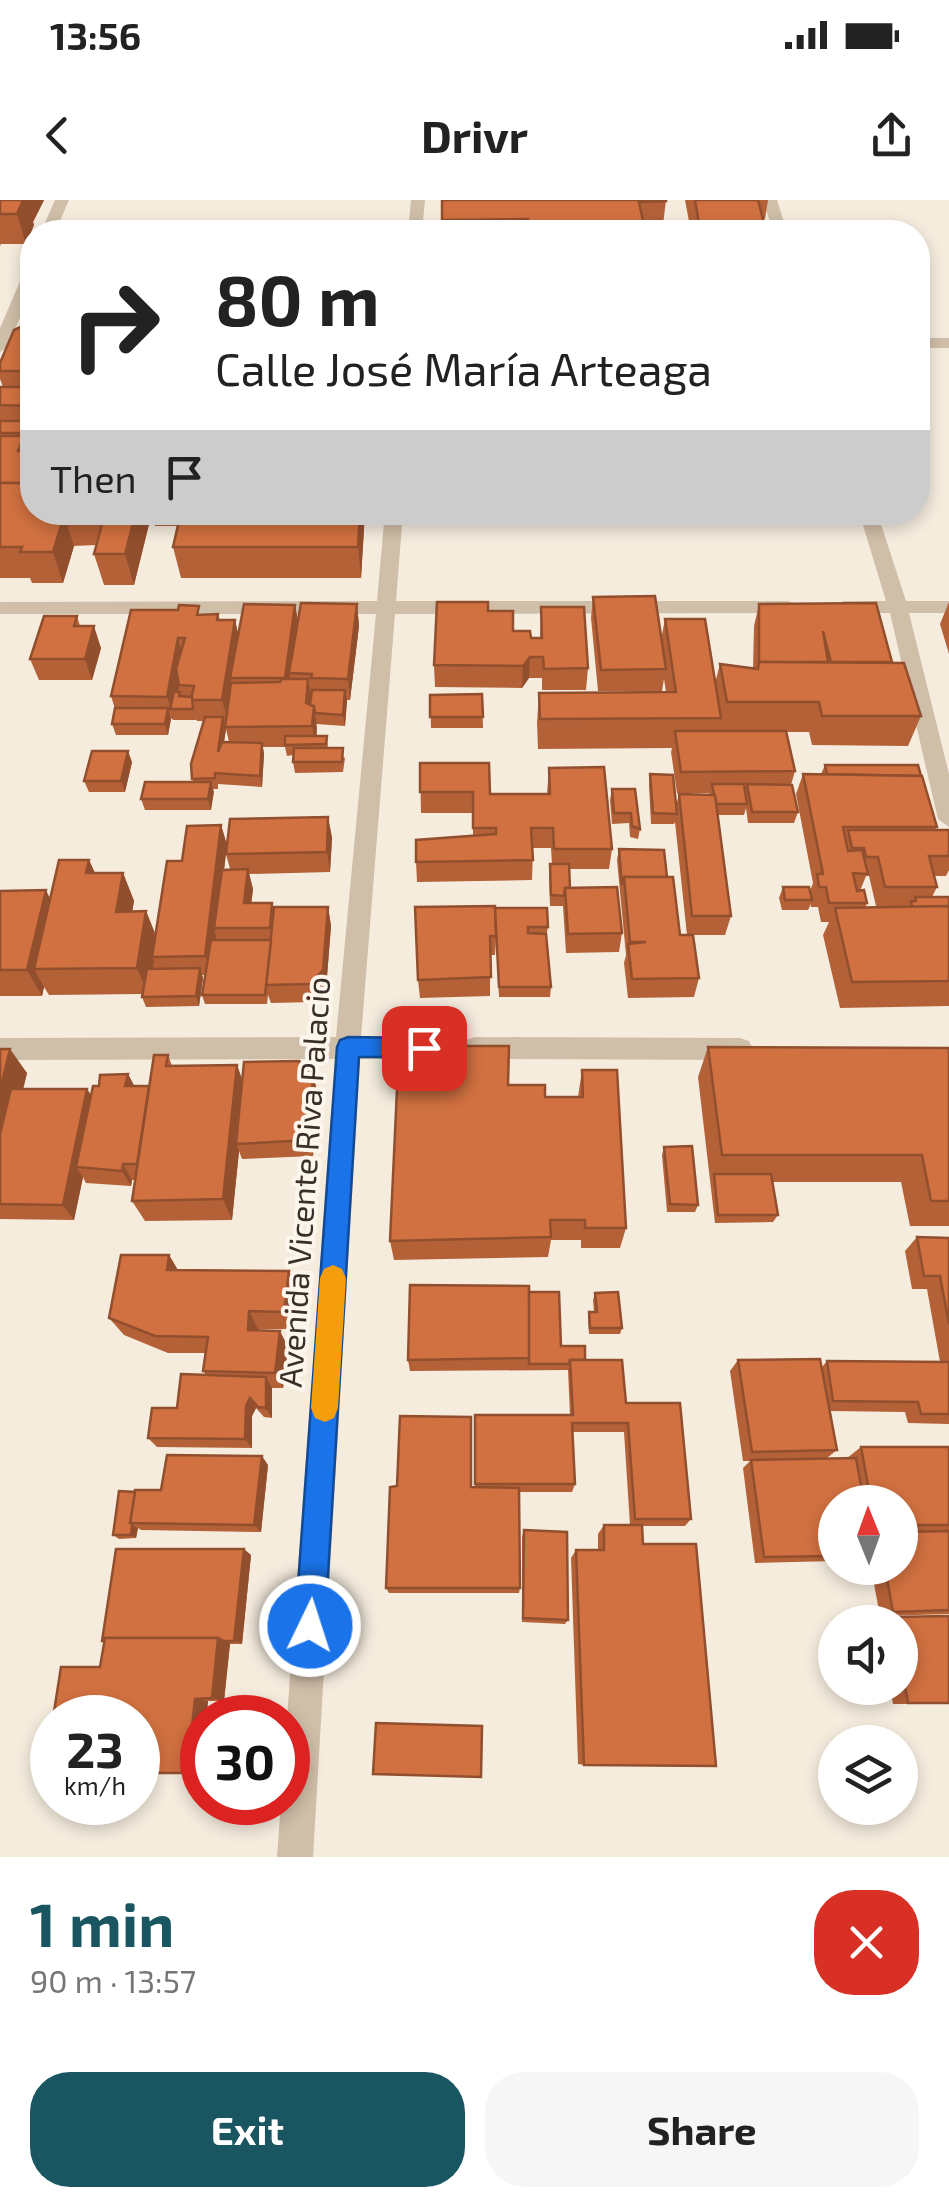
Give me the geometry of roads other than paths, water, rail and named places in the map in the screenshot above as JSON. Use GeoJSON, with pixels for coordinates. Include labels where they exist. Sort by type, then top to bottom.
{"type":"FeatureCollection","features":[{"type":"Feature","properties":{"kind":"street"},"geometry":{"type":"LineString","coordinates":[[5,345],[20,303]]}},
{"type":"Feature","properties":{"kind":"street","name":"Avenida Vicente Riva Palacio"},"geometry":{"type":"LineString","coordinates":[[295,1857],[348,1047],[393,525]]}},
{"type":"Feature","properties":{"kind":"street"},"geometry":{"type":"LineString","coordinates":[[872,525],[898,607],[949,819]]}},
{"type":"Feature","properties":{"kind":"street"},"geometry":{"type":"LineString","coordinates":[[0,608],[949,606]]}},
{"type":"Feature","properties":{"kind":"street"},"geometry":{"type":"LineString","coordinates":[[0,1049],[775,1049]]}}]}
